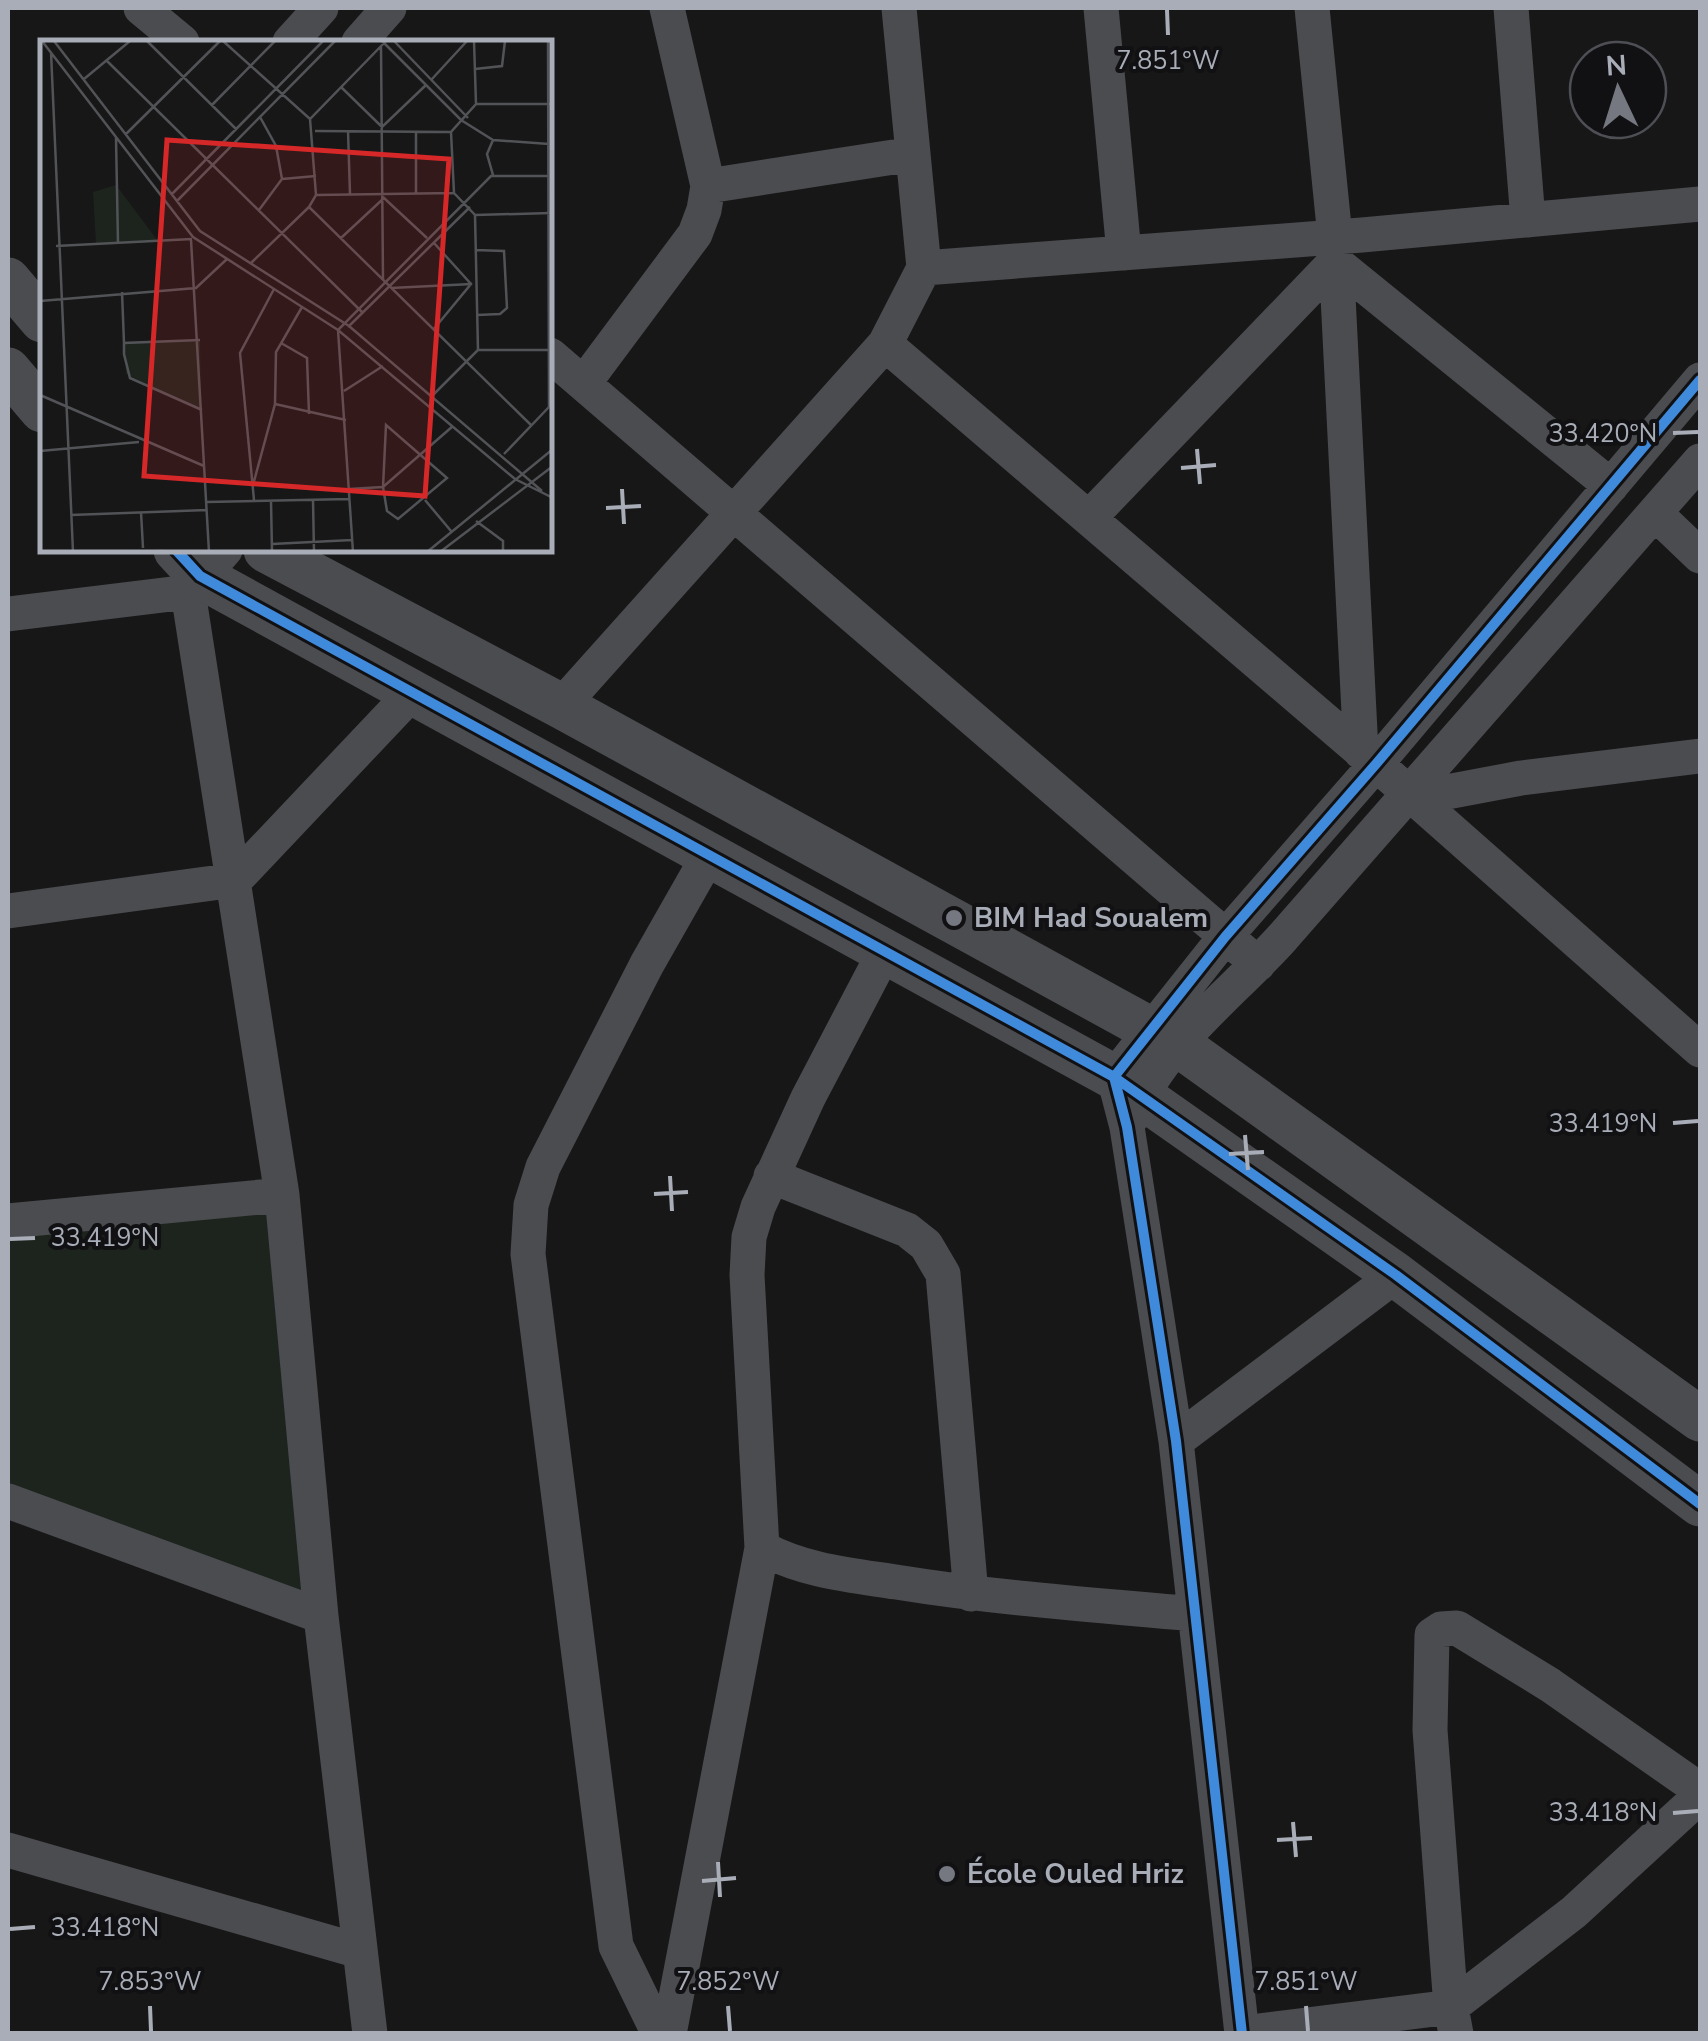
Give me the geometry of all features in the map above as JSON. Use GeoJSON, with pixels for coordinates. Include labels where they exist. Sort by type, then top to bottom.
{"type":"FeatureCollection","features":[{"type":"Feature","properties":{"kind":"street"},"geometry":{"type":"LineString","coordinates":[[141,8],[180,40]]}},
{"type":"Feature","properties":{"kind":"street"},"geometry":{"type":"LineString","coordinates":[[292,40],[322,8]]}},
{"type":"Feature","properties":{"kind":"street"},"geometry":{"type":"LineString","coordinates":[[361,40],[389,8]]}},
{"type":"Feature","properties":{"kind":"street"},"geometry":{"type":"LineString","coordinates":[[584,383],[695,234],[704,210],[708,186],[668,8]]}},
{"type":"Feature","properties":{"kind":"street"},"geometry":{"type":"LineString","coordinates":[[561,706],[885,344],[924,268],[899,8]]}},
{"type":"Feature","properties":{"kind":"street"},"geometry":{"type":"LineString","coordinates":[[1100,8],[1124,253]]}},
{"type":"Feature","properties":{"kind":"street"},"geometry":{"type":"LineString","coordinates":[[1312,8],[1334,250],[1369,758]]}},
{"type":"Feature","properties":{"kind":"street"},"geometry":{"type":"LineString","coordinates":[[1511,8],[1528,220]]}},
{"type":"Feature","properties":{"kind":"street"},"geometry":{"type":"LineString","coordinates":[[708,186],[913,154]]}},
{"type":"Feature","properties":{"kind":"street"},"geometry":{"type":"LineString","coordinates":[[924,268],[1124,253],[1334,250],[1528,220],[1700,204]]}},
{"type":"Feature","properties":{"kind":"street"},"geometry":{"type":"LineString","coordinates":[[1334,250],[1611,486]]}},
{"type":"Feature","properties":{"kind":"street"},"geometry":{"type":"LineString","coordinates":[[1089,518],[1334,250]]}},
{"type":"Feature","properties":{"kind":"street"},"geometry":{"type":"LineString","coordinates":[[8,280],[40,318]]}},
{"type":"Feature","properties":{"kind":"street"},"geometry":{"type":"LineString","coordinates":[[885,344],[1696,1035]]}},
{"type":"Feature","properties":{"kind":"street"},"geometry":{"type":"LineString","coordinates":[[552,357],[1258,964]]}},
{"type":"Feature","properties":{"kind":"street"},"geometry":{"type":"LineString","coordinates":[[8,370],[40,408]]}},
{"type":"Feature","properties":{"kind":"street"},"geometry":{"type":"LineString","coordinates":[[1454,2020],[1430,1730],[1432,1635],[1440,1629],[1457,1628],[1550,1685],[1700,1793],[1454,2020],[1242,2033],[1176,1440],[1127,1100],[1225,937],[1369,758],[1700,380]]}},
{"type":"Feature","properties":{"kind":"street"},"geometry":{"type":"LineString","coordinates":[[1164,1038],[1258,964],[1412,796],[1700,461]]}},
{"type":"Feature","properties":{"kind":"street"},"geometry":{"type":"LineString","coordinates":[[1655,512],[1700,556]]}},
{"type":"Feature","properties":{"kind":"street"},"geometry":{"type":"LineString","coordinates":[[270,552],[561,706],[1164,1038],[1700,1419]]}},
{"type":"Feature","properties":{"kind":"street"},"geometry":{"type":"LineString","coordinates":[[8,614],[197,567],[412,692],[886,950],[1127,1100],[1203,1137],[1396,1275],[1700,1504]]}},
{"type":"Feature","properties":{"kind":"street"},"geometry":{"type":"LineString","coordinates":[[197,567],[235,880],[282,1196],[321,1616],[370,2034]]}},
{"type":"Feature","properties":{"kind":"street"},"geometry":{"type":"LineString","coordinates":[[8,911],[235,880],[412,692]]}},
{"type":"Feature","properties":{"kind":"street"},"geometry":{"type":"LineString","coordinates":[[1412,796],[1700,756]]}},
{"type":"Feature","properties":{"kind":"street"},"geometry":{"type":"LineString","coordinates":[[658,2034],[616,1946],[528,1254],[531,1205],[543,1167],[647,964],[709,855]]}},
{"type":"Feature","properties":{"kind":"street"},"geometry":{"type":"LineString","coordinates":[[670,2034],[762,1548],[747,1275],[749,1236],[771,1176],[808,1098],[886,950]]}},
{"type":"Feature","properties":{"kind":"street"},"geometry":{"type":"LineString","coordinates":[[771,1176],[907,1230],[936,1257],[945,1290],[971,1594]]}},
{"type":"Feature","properties":{"kind":"street"},"geometry":{"type":"LineString","coordinates":[[8,1221],[282,1196]]}},
{"type":"Feature","properties":{"kind":"street"},"geometry":{"type":"LineString","coordinates":[[1176,1440],[1396,1275]]}},
{"type":"Feature","properties":{"kind":"street"},"geometry":{"type":"LineString","coordinates":[[8,1502],[321,1616]]}},
{"type":"Feature","properties":{"kind":"street"},"geometry":{"type":"LineString","coordinates":[[762,1548],[795,1564],[822,1571],[971,1594],[1195,1614]]}},
{"type":"Feature","properties":{"kind":"street"},"geometry":{"type":"LineString","coordinates":[[8,1850],[359,1952]]}},
{"type":"Feature","properties":{"kind":"shaded area"},"geometry":{"type":"Polygon","coordinates":[[[282,1195],[321,1616],[8,1494],[8,1225],[282,1195]]]}},
{"type":"Feature","properties":{"kind":"cycle path"},"geometry":{"type":"LineString","coordinates":[[1242,2034],[1176,1441],[1127,1127],[1114,1077],[1225,937],[1700,380]]}},
{"type":"Feature","properties":{"kind":"cycle path"},"geometry":{"type":"LineString","coordinates":[[178,552],[200,576],[1114,1077],[1396,1275],[1700,1504]]}},
{"type":"Feature","properties":{"kind":"place","name":"BIM Had Soualem"},"geometry":{"type":"Point","coordinates":[954,918]}},
{"type":"Feature","properties":{"kind":"place","name":"École Ouled Hriz"},"geometry":{"type":"Point","coordinates":[947,1874]}}]}
